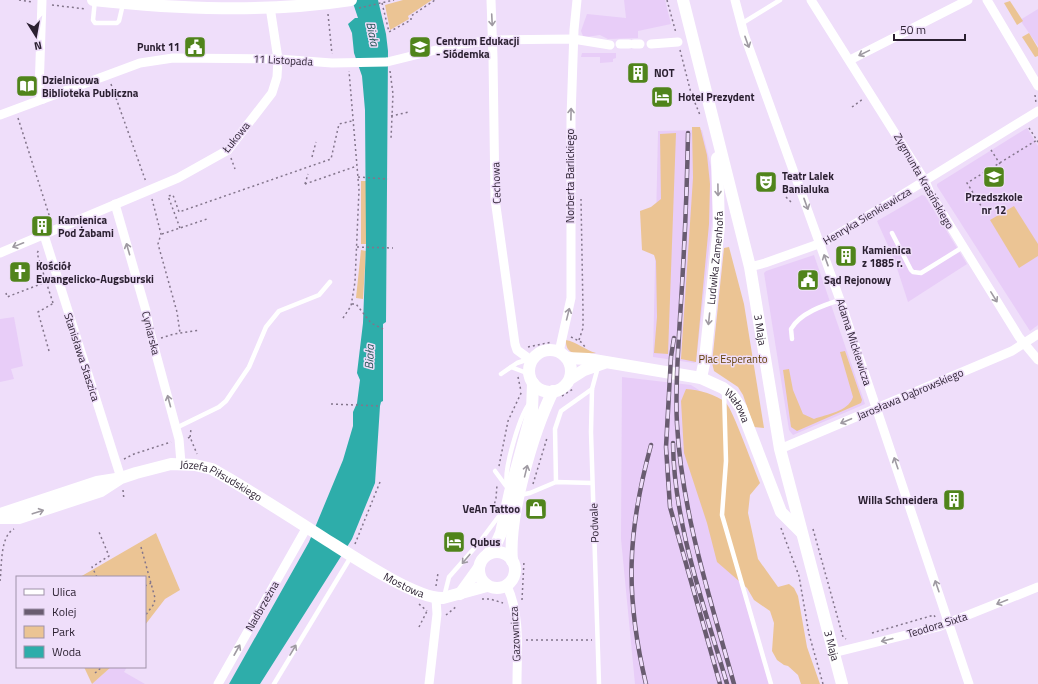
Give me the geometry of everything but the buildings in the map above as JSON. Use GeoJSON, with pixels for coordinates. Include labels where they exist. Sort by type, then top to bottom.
{"type":"FeatureCollection","features":[{"type":"Feature","properties":{"kind":"street"},"geometry":{"type":"LineString","coordinates":[[42,0],[39,92],[43,100]]}},
{"type":"Feature","properties":{"kind":"street"},"geometry":{"type":"LineString","coordinates":[[94,0],[176,7],[220,4],[243,4],[270,7],[351,3]]}},
{"type":"Feature","properties":{"kind":"street","name":"Cechowa"},"geometry":{"type":"LineString","coordinates":[[490,0],[493,40],[495,199],[516,350],[531,357]]}},
{"type":"Feature","properties":{"kind":"street","name":"Norberta Barlickiego"},"geometry":{"type":"LineString","coordinates":[[563,355],[571,298],[570,196],[573,39],[577,0]]}},
{"type":"Feature","properties":{"kind":"street","name":"3 Maja"},"geometry":{"type":"LineString","coordinates":[[684,0],[750,266],[780,449],[842,684]]}},
{"type":"Feature","properties":{"kind":"street","name":"Zygmunta Krasińskiego"},"geometry":{"type":"LineString","coordinates":[[811,0],[925,181],[963,247],[1019,337],[1038,360]]}},
{"type":"Feature","properties":{"kind":"street"},"geometry":{"type":"LineString","coordinates":[[850,60],[968,0]]}},
{"type":"Feature","properties":{"kind":"street"},"geometry":{"type":"LineString","coordinates":[[987,0],[1035,88]]}},
{"type":"Feature","properties":{"kind":"street","name":"Adama Mickiewicza"},"geometry":{"type":"LineString","coordinates":[[739,2],[741,24],[840,300],[969,684]]}},
{"type":"Feature","properties":{"kind":"street","name":"Łukowa"},"geometry":{"type":"LineString","coordinates":[[0,253],[190,173],[228,150],[272,93],[279,69],[270,7]]}},
{"type":"Feature","properties":{"kind":"street","name":"11 Listopada"},"geometry":{"type":"LineString","coordinates":[[0,115],[140,63],[173,58],[278,59],[351,66],[389,66],[456,45],[493,40],[573,39],[630,44],[678,42]]}},
{"type":"Feature","properties":{"kind":"street","name":"Henryka Sienkiewicza"},"geometry":{"type":"LineString","coordinates":[[750,266],[820,244],[925,181],[1036,108]]}},
{"type":"Feature","properties":{"kind":"street","name":"Ludwika Zamenhofa"},"geometry":{"type":"LineString","coordinates":[[701,378],[705,359],[719,226],[717,137]]}},
{"type":"Feature","properties":{"kind":"street","name":"Cyniarska"},"geometry":{"type":"LineString","coordinates":[[115,204],[146,311],[176,428],[182,463]]}},
{"type":"Feature","properties":{"kind":"street","name":"Stanisława Staszica"},"geometry":{"type":"LineString","coordinates":[[44,235],[122,484]]}},
{"type":"Feature","properties":{"kind":"street","name":"Jarosława Dąbrowskiego"},"geometry":{"type":"LineString","coordinates":[[780,449],[877,409],[1012,350],[1038,334]]}},
{"type":"Feature","properties":{"kind":"street"},"geometry":{"type":"LineString","coordinates":[[512,561],[511,536],[533,398],[531,363],[531,357],[546,350],[563,355],[571,372],[570,379],[566,385],[553,391],[539,388],[532,380]]}},
{"type":"Feature","properties":{"kind":"street","name":"Wałowa"},"geometry":{"type":"LineString","coordinates":[[563,355],[588,358],[602,363],[650,369],[701,378],[723,388],[732,395],[741,408],[781,512],[801,532]]}},
{"type":"Feature","properties":{"kind":"street"},"geometry":{"type":"LineString","coordinates":[[570,379],[602,363]]}},
{"type":"Feature","properties":{"kind":"street"},"geometry":{"type":"LineString","coordinates":[[460,594],[478,569],[480,563],[496,544],[501,533],[506,506],[517,491],[542,415],[553,391]]}},
{"type":"Feature","properties":{"kind":"street","name":"Józefa Piłsudskiego"},"geometry":{"type":"LineString","coordinates":[[0,518],[19,518],[101,491],[122,484],[156,466],[182,463],[196,464],[212,469],[310,529],[353,552]]}},
{"type":"Feature","properties":{"kind":"street","name":"Józefa Piłsudskiego"},"geometry":{"type":"LineString","coordinates":[[0,514],[97,482],[122,484]]}},
{"type":"Feature","properties":{"kind":"street","name":"Nadbrzeżna"},"geometry":{"type":"LineString","coordinates":[[218,684],[310,529]]}},
{"type":"Feature","properties":{"kind":"street","name":"Mostowa"},"geometry":{"type":"LineString","coordinates":[[353,552],[408,588],[440,599]]}},
{"type":"Feature","properties":{"kind":"street"},"geometry":{"type":"LineString","coordinates":[[429,684],[440,599],[486,586],[497,589],[507,586],[514,577],[514,566],[509,556],[499,552],[488,554]]}},
{"type":"Feature","properties":{"kind":"street"},"geometry":{"type":"LineString","coordinates":[[478,569],[480,578],[486,586]]}},
{"type":"Feature","properties":{"kind":"street","name":"Gazownicza"},"geometry":{"type":"LineString","coordinates":[[507,586],[514,601],[517,615],[517,684]]}},
{"type":"Feature","properties":{"kind":"street","name":"Teodora Sixta"},"geometry":{"type":"LineString","coordinates":[[834,653],[949,623],[1038,587]]}},
{"type":"Feature","properties":{"kind":"lane"},"geometry":{"type":"LineString","coordinates":[[94,0],[93,20],[95,23],[117,23],[119,21],[123,2]]}},
{"type":"Feature","properties":{"kind":"lane"},"geometry":{"type":"LineString","coordinates":[[741,24],[780,0]]}},
{"type":"Feature","properties":{"kind":"lane"},"geometry":{"type":"LineString","coordinates":[[892,233],[911,270],[917,273],[922,273],[963,247]]}},
{"type":"Feature","properties":{"kind":"lane"},"geometry":{"type":"LineString","coordinates":[[176,428],[219,407],[226,401],[249,367],[266,327],[278,311],[319,296],[330,282]]}},
{"type":"Feature","properties":{"kind":"lane"},"geometry":{"type":"LineString","coordinates":[[792,339],[791,329],[798,321],[812,312],[840,300]]}},
{"type":"Feature","properties":{"kind":"lane"},"geometry":{"type":"LineString","coordinates":[[501,374],[531,357]]}},
{"type":"Feature","properties":{"kind":"lane","name":"Podwale"},"geometry":{"type":"LineString","coordinates":[[599,684],[592,483],[592,389],[602,363]]}},
{"type":"Feature","properties":{"kind":"lane"},"geometry":{"type":"LineString","coordinates":[[512,367],[524,372],[532,380]]}},
{"type":"Feature","properties":{"kind":"lane"},"geometry":{"type":"LineString","coordinates":[[723,388],[726,461],[722,515],[770,684]]}},
{"type":"Feature","properties":{"kind":"lane"},"geometry":{"type":"LineString","coordinates":[[556,482],[555,430],[561,411],[592,389]]}},
{"type":"Feature","properties":{"kind":"lane"},"geometry":{"type":"LineString","coordinates":[[495,471],[517,491],[556,482],[592,483]]}},
{"type":"Feature","properties":{"kind":"lane"},"geometry":{"type":"LineString","coordinates":[[440,599],[449,577],[478,544],[506,506]]}},
{"type":"Feature","properties":{"kind":"lane"},"geometry":{"type":"LineString","coordinates":[[274,684],[353,552]]}},
{"type":"Feature","properties":{"kind":"path"},"geometry":{"type":"LineString","coordinates":[[351,3],[382,3],[394,0]]}},
{"type":"Feature","properties":{"kind":"path"},"geometry":{"type":"LineString","coordinates":[[382,3],[388,32],[411,20],[411,16],[436,0]]}},
{"type":"Feature","properties":{"kind":"path"},"geometry":{"type":"LineString","coordinates":[[668,0],[691,93],[701,118]]}},
{"type":"Feature","properties":{"kind":"path"},"geometry":{"type":"LineString","coordinates":[[327,16],[332,63]]}},
{"type":"Feature","properties":{"kind":"path"},"geometry":{"type":"LineString","coordinates":[[343,318],[352,304],[357,247],[359,190],[352,121],[351,66]]}},
{"type":"Feature","properties":{"kind":"path"},"geometry":{"type":"LineString","coordinates":[[389,66],[393,94],[391,139]]}},
{"type":"Feature","properties":{"kind":"path"},"geometry":{"type":"LineString","coordinates":[[108,74],[149,190],[161,234],[158,244],[180,333]]}},
{"type":"Feature","properties":{"kind":"path"},"geometry":{"type":"LineString","coordinates":[[1035,88],[1036,108]]}},
{"type":"Feature","properties":{"kind":"path"},"geometry":{"type":"LineString","coordinates":[[852,107],[865,98]]}},
{"type":"Feature","properties":{"kind":"path"},"geometry":{"type":"LineString","coordinates":[[392,116],[409,112]]}},
{"type":"Feature","properties":{"kind":"path"},"geometry":{"type":"LineString","coordinates":[[17,115],[52,222]]}},
{"type":"Feature","properties":{"kind":"path"},"geometry":{"type":"LineString","coordinates":[[180,228],[168,196],[173,194],[179,212],[331,159],[339,124],[352,121]]}},
{"type":"Feature","properties":{"kind":"path"},"geometry":{"type":"LineString","coordinates":[[986,214],[967,183],[1037,141],[1027,125]]}},
{"type":"Feature","properties":{"kind":"path"},"geometry":{"type":"LineString","coordinates":[[312,157],[316,142]]}},
{"type":"Feature","properties":{"kind":"path"},"geometry":{"type":"LineString","coordinates":[[990,148],[1000,163]]}},
{"type":"Feature","properties":{"kind":"path"},"geometry":{"type":"LineString","coordinates":[[232,160],[235,169]]}},
{"type":"Feature","properties":{"kind":"path"},"geometry":{"type":"LineString","coordinates":[[308,174],[305,184],[357,166]]}},
{"type":"Feature","properties":{"kind":"path"},"geometry":{"type":"LineString","coordinates":[[357,177],[388,179]]}},
{"type":"Feature","properties":{"kind":"path"},"geometry":{"type":"LineString","coordinates":[[786,197],[792,203]]}},
{"type":"Feature","properties":{"kind":"path"},"geometry":{"type":"LineString","coordinates":[[161,234],[207,218]]}},
{"type":"Feature","properties":{"kind":"path"},"geometry":{"type":"LineString","coordinates":[[357,247],[393,248]]}},
{"type":"Feature","properties":{"kind":"path"},"geometry":{"type":"LineString","coordinates":[[40,263],[54,304]]}},
{"type":"Feature","properties":{"kind":"path"},"geometry":{"type":"LineString","coordinates":[[6,293],[7,297],[46,282]]}},
{"type":"Feature","properties":{"kind":"path"},"geometry":{"type":"LineString","coordinates":[[49,351],[38,312],[60,302]]}},
{"type":"Feature","properties":{"kind":"path"},"geometry":{"type":"LineString","coordinates":[[352,304],[356,304],[371,323],[384,329]]}},
{"type":"Feature","properties":{"kind":"path"},"geometry":{"type":"LineString","coordinates":[[159,340],[164,337],[180,333],[200,330]]}},
{"type":"Feature","properties":{"kind":"path"},"geometry":{"type":"LineString","coordinates":[[331,404],[380,406]]}},
{"type":"Feature","properties":{"kind":"path"},"geometry":{"type":"LineString","coordinates":[[188,422],[191,428],[190,437]]}},
{"type":"Feature","properties":{"kind":"path"},"geometry":{"type":"LineString","coordinates":[[517,491],[548,432]]}},
{"type":"Feature","properties":{"kind":"path"},"geometry":{"type":"LineString","coordinates":[[353,552],[357,536],[378,491],[380,482]]}},
{"type":"Feature","properties":{"kind":"path"},"geometry":{"type":"LineString","coordinates":[[122,484],[124,500]]}},
{"type":"Feature","properties":{"kind":"path"},"geometry":{"type":"LineString","coordinates":[[490,518],[493,511]]}},
{"type":"Feature","properties":{"kind":"path"},"geometry":{"type":"LineString","coordinates":[[779,522],[799,576],[809,634],[823,684]]}},
{"type":"Feature","properties":{"kind":"path"},"geometry":{"type":"LineString","coordinates":[[812,525],[843,637],[847,639],[856,637],[859,646]]}},
{"type":"Feature","properties":{"kind":"path"},"geometry":{"type":"LineString","coordinates":[[0,581],[3,537],[10,530],[16,528]]}},
{"type":"Feature","properties":{"kind":"path"},"geometry":{"type":"LineString","coordinates":[[96,576],[92,567],[109,556],[99,532]]}},
{"type":"Feature","properties":{"kind":"path"},"geometry":{"type":"LineString","coordinates":[[141,547],[155,598],[154,604],[146,615]]}},
{"type":"Feature","properties":{"kind":"path"},"geometry":{"type":"LineString","coordinates":[[436,586],[438,573]]}},
{"type":"Feature","properties":{"kind":"path"},"geometry":{"type":"LineString","coordinates":[[146,586],[151,583]]}},
{"type":"Feature","properties":{"kind":"path"},"geometry":{"type":"LineString","coordinates":[[432,587],[441,584]]}},
{"type":"Feature","properties":{"kind":"path"},"geometry":{"type":"LineString","coordinates":[[419,627],[428,608]]}},
{"type":"Feature","properties":{"kind":"path"},"geometry":{"type":"LineString","coordinates":[[868,634],[934,615]]}},
{"type":"Feature","properties":{"kind":"path"},"geometry":{"type":"LineString","coordinates":[[523,640],[598,640]]}},
{"type":"Feature","properties":{"kind":"path"},"geometry":{"type":"LineString","coordinates":[[95,673],[101,668]]}},
{"type":"Feature","properties":{"kind":"shaded area"},"geometry":{"type":"Polygon","coordinates":[[[624,0],[665,0],[671,24],[638,31],[638,38],[608,39],[600,35],[583,36],[581,31],[587,14],[626,18],[624,0]]]}},
{"type":"Feature","properties":{"kind":"shaded area"},"geometry":{"type":"Polygon","coordinates":[[[1038,9],[1038,46],[1020,20],[1038,9]]]}},
{"type":"Feature","properties":{"kind":"shaded area"},"geometry":{"type":"Polygon","coordinates":[[[582,53],[616,53],[616,58],[613,59],[613,62],[600,63],[600,57],[581,57],[582,53]]]}},
{"type":"Feature","properties":{"kind":"shaded area"},"geometry":{"type":"Polygon","coordinates":[[[1027,128],[1038,146],[1038,325],[1030,331],[937,186],[937,184],[1027,128]]]}},
{"type":"Feature","properties":{"kind":"shaded area"},"geometry":{"type":"Polygon","coordinates":[[[702,130],[716,187],[696,362],[694,363],[653,357],[658,131],[702,130]]]}},
{"type":"Feature","properties":{"kind":"shaded area"},"geometry":{"type":"Polygon","coordinates":[[[922,195],[925,196],[967,264],[908,302],[894,259],[877,221],[922,195]]]}},
{"type":"Feature","properties":{"kind":"shaded area"},"geometry":{"type":"Polygon","coordinates":[[[814,255],[865,404],[793,435],[789,430],[764,273],[766,271],[814,255]]]}},
{"type":"Feature","properties":{"kind":"shaded area"},"geometry":{"type":"Polygon","coordinates":[[[14,317],[23,366],[11,369],[14,379],[0,382],[0,319],[14,317]]]}},
{"type":"Feature","properties":{"kind":"shaded area"},"geometry":{"type":"Polygon","coordinates":[[[622,377],[691,385],[726,407],[737,572],[772,684],[635,684],[621,539],[622,377]]]}},
{"type":"Feature","properties":{"kind":"shaded area"},"geometry":{"type":"Polygon","coordinates":[[[110,668],[126,668],[124,672],[145,684],[92,684],[110,668]]]}},
{"type":"Feature","properties":{"kind":"green space"},"geometry":{"type":"Polygon","coordinates":[[[403,0],[432,0],[408,16],[409,19],[390,30],[385,5],[403,0]]]}},
{"type":"Feature","properties":{"kind":"green space"},"geometry":{"type":"Polygon","coordinates":[[[1010,1],[1023,21],[1017,25],[1004,3],[1010,1]]]}},
{"type":"Feature","properties":{"kind":"green space"},"geometry":{"type":"Polygon","coordinates":[[[1029,33],[1038,48],[1038,56],[1035,57],[1022,37],[1029,33]]]}},
{"type":"Feature","properties":{"kind":"green space"},"geometry":{"type":"Polygon","coordinates":[[[692,127],[700,127],[707,155],[710,184],[709,224],[696,362],[681,359],[693,178],[692,127]]]}},
{"type":"Feature","properties":{"kind":"green space"},"geometry":{"type":"Polygon","coordinates":[[[676,133],[668,354],[654,353],[657,317],[656,261],[654,255],[642,250],[640,211],[651,207],[661,199],[660,134],[676,133]]]}},
{"type":"Feature","properties":{"kind":"green space"},"geometry":{"type":"Polygon","coordinates":[[[361,181],[366,181],[366,244],[361,244],[361,181]]]}},
{"type":"Feature","properties":{"kind":"green space"},"geometry":{"type":"Polygon","coordinates":[[[1014,206],[1038,244],[1038,256],[1019,268],[990,220],[1014,206]]]}},
{"type":"Feature","properties":{"kind":"green space","name":"Plac Esperanto"},"geometry":{"type":"Polygon","coordinates":[[[729,247],[744,304],[764,428],[754,427],[743,395],[738,387],[714,371],[712,363],[724,248],[729,247]]]}},
{"type":"Feature","properties":{"kind":"green space"},"geometry":{"type":"Polygon","coordinates":[[[361,250],[366,251],[363,299],[356,298],[361,250]]]}},
{"type":"Feature","properties":{"kind":"green space"},"geometry":{"type":"Polygon","coordinates":[[[566,340],[574,342],[596,353],[576,354],[569,350],[566,340]]]}},
{"type":"Feature","properties":{"kind":"green space"},"geometry":{"type":"Polygon","coordinates":[[[845,351],[862,400],[861,403],[797,431],[791,427],[783,370],[789,369],[793,390],[803,414],[814,419],[831,414],[847,406],[853,397],[840,352],[845,351]]]}},
{"type":"Feature","properties":{"kind":"green space"},"geometry":{"type":"Polygon","coordinates":[[[686,389],[702,391],[717,397],[726,403],[733,416],[760,483],[750,495],[748,513],[758,559],[778,587],[789,584],[794,588],[798,596],[807,647],[820,684],[801,684],[798,675],[788,666],[777,660],[772,651],[774,623],[770,611],[754,600],[747,588],[717,562],[707,523],[684,453],[681,401],[686,389]]]}},
{"type":"Feature","properties":{"kind":"green space"},"geometry":{"type":"Polygon","coordinates":[[[156,533],[180,590],[165,599],[146,624],[146,576],[82,576],[156,533]]]}},
{"type":"Feature","properties":{"kind":"green space"},"geometry":{"type":"Polygon","coordinates":[[[84,668],[110,668],[92,684],[84,668]]]}},
{"type":"Feature","properties":{"kind":"water","name":"Biała"},"geometry":{"type":"Polygon","coordinates":[[[352,0],[378,0],[386,34],[388,51],[386,322],[383,324],[383,401],[381,402],[380,406],[375,483],[352,539],[260,684],[229,684],[309,542],[343,460],[353,426],[353,412],[357,403],[360,380],[357,373],[363,323],[366,244],[365,110],[362,76],[354,53],[352,33],[348,24],[355,18],[358,18],[352,0]]]}},
{"type":"Feature","properties":{"kind":"railway"},"geometry":{"type":"LineString","coordinates":[[688,133],[685,226],[677,371],[677,424],[685,490],[698,556],[734,684]]}},
{"type":"Feature","properties":{"kind":"railway"},"geometry":{"type":"LineString","coordinates":[[674,338],[671,357],[666,447],[670,507],[720,684]]}},
{"type":"Feature","properties":{"kind":"railway"},"geometry":{"type":"LineString","coordinates":[[673,443],[675,474],[684,534],[700,595],[727,684]]}},
{"type":"Feature","properties":{"kind":"railway"},"geometry":{"type":"LineString","coordinates":[[646,684],[639,652],[635,621],[632,592],[632,564],[633,536],[637,507],[651,445]]}},
{"type":"Feature","properties":{"kind":"place","name":"Punkt 11"},"geometry":{"type":"Point","coordinates":[195,47]}},
{"type":"Feature","properties":{"kind":"place","name":"Centrum Edukacji - Siódemka"},"geometry":{"type":"Point","coordinates":[420,47]}},
{"type":"Feature","properties":{"kind":"place","name":"NOT"},"geometry":{"type":"Point","coordinates":[638,73]}},
{"type":"Feature","properties":{"kind":"place","name":"Dzielnicowa Biblioteka Publiczna"},"geometry":{"type":"Point","coordinates":[27,86]}},
{"type":"Feature","properties":{"kind":"place","name":"Hotel Prezydent"},"geometry":{"type":"Point","coordinates":[662,97]}},
{"type":"Feature","properties":{"kind":"place","name":"Przedszkole nr 12"},"geometry":{"type":"Point","coordinates":[994,177]}},
{"type":"Feature","properties":{"kind":"place","name":"Teatr Lalek Banialuka"},"geometry":{"type":"Point","coordinates":[766,182]}},
{"type":"Feature","properties":{"kind":"place","name":"Kamienica Pod Żabami"},"geometry":{"type":"Point","coordinates":[42,226]}},
{"type":"Feature","properties":{"kind":"place","name":"Kamienica z 1885 r."},"geometry":{"type":"Point","coordinates":[846,256]}},
{"type":"Feature","properties":{"kind":"place","name":"Kościół Ewangelicko-Augsburski"},"geometry":{"type":"Point","coordinates":[20,272]}},
{"type":"Feature","properties":{"kind":"place","name":"Sąd Rejonowy"},"geometry":{"type":"Point","coordinates":[808,280]}},
{"type":"Feature","properties":{"kind":"place","name":"Willa Schneidera"},"geometry":{"type":"Point","coordinates":[954,500]}},
{"type":"Feature","properties":{"kind":"place","name":"VeAn Tattoo"},"geometry":{"type":"Point","coordinates":[536,509]}},
{"type":"Feature","properties":{"kind":"place","name":"Qubus"},"geometry":{"type":"Point","coordinates":[454,542]}}]}
